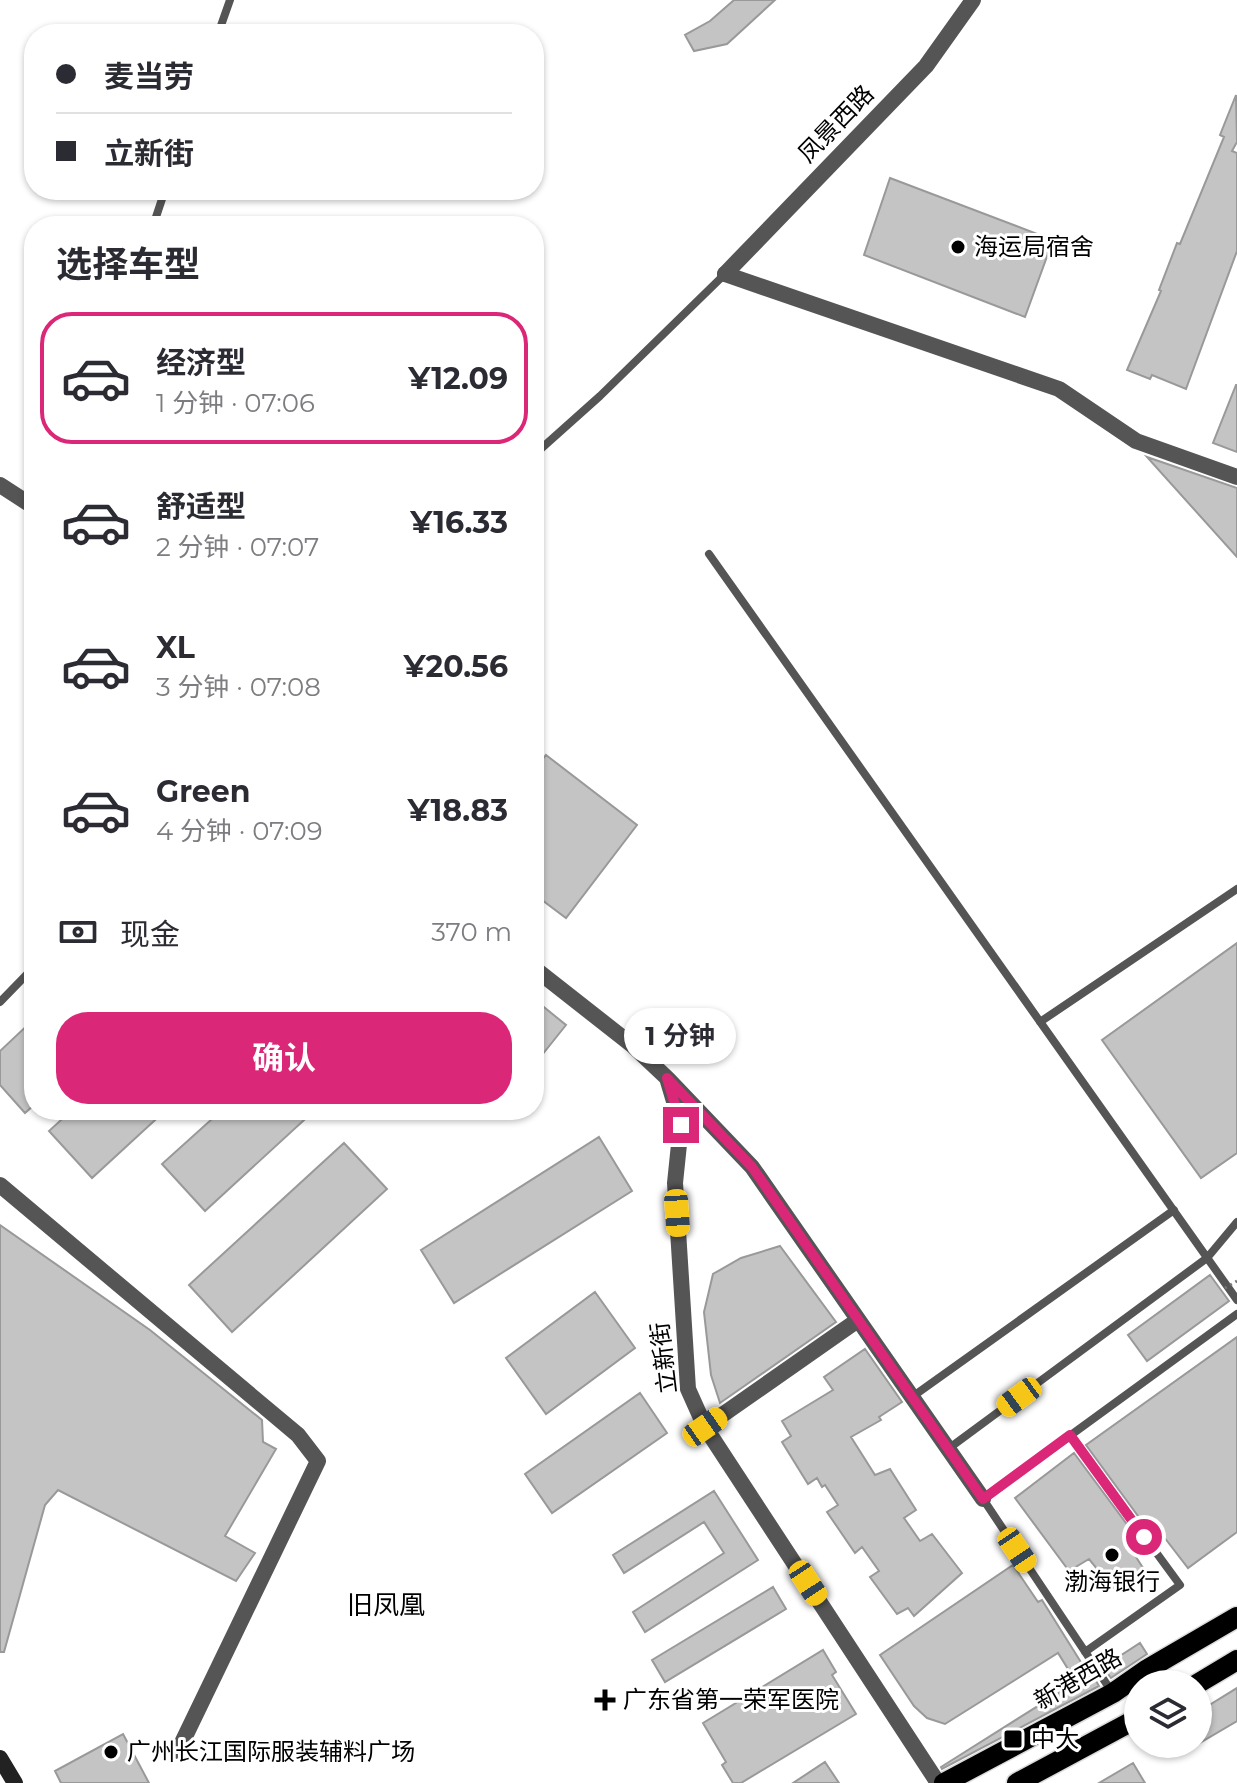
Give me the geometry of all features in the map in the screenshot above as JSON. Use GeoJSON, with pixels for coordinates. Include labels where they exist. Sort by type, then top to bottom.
{"type":"FeatureCollection","features":[{"type":"Feature","properties":{"kind":"main road","name":"新港西路"},"geometry":{"type":"LineString","coordinates":[[941,1783],[1113,1693],[1237,1617]]}},
{"type":"Feature","properties":{"kind":"main road"},"geometry":{"type":"LineString","coordinates":[[1212,1675],[1237,1660]]}},
{"type":"Feature","properties":{"kind":"main road"},"geometry":{"type":"LineString","coordinates":[[1017,1783],[1124,1726]]}},
{"type":"Feature","properties":{"kind":"main road"},"geometry":{"type":"LineString","coordinates":[[0,1758],[15,1783]]}},
{"type":"Feature","properties":{"kind":"street","name":"凤景西路"},"geometry":{"type":"LineString","coordinates":[[725,274],[926,66],[973,0]]}},
{"type":"Feature","properties":{"kind":"street"},"geometry":{"type":"LineString","coordinates":[[725,274],[1059,389],[1136,441],[1237,477]]}},
{"type":"Feature","properties":{"kind":"street"},"geometry":{"type":"LineString","coordinates":[[0,485],[24,501]]}},
{"type":"Feature","properties":{"kind":"street"},"geometry":{"type":"LineString","coordinates":[[544,976],[632,1045],[752,1167],[983,1499]]}},
{"type":"Feature","properties":{"kind":"street","name":"立新街"},"geometry":{"type":"LineString","coordinates":[[667,1078],[681,1125],[675,1183],[688,1389],[705,1427],[941,1783]]}},
{"type":"Feature","properties":{"kind":"street"},"geometry":{"type":"LineString","coordinates":[[0,1185],[298,1435],[318,1461],[178,1751]]}},
{"type":"Feature","properties":{"kind":"street"},"geometry":{"type":"LineString","coordinates":[[705,1427],[858,1320]]}},
{"type":"Feature","properties":{"kind":"lane"},"geometry":{"type":"LineString","coordinates":[[222,24],[230,0]]}},
{"type":"Feature","properties":{"kind":"lane"},"geometry":{"type":"LineString","coordinates":[[544,446],[725,274]]}},
{"type":"Feature","properties":{"kind":"lane"},"geometry":{"type":"LineString","coordinates":[[709,554],[1237,1300]]}},
{"type":"Feature","properties":{"kind":"lane"},"geometry":{"type":"LineString","coordinates":[[1040,1022],[1237,889]]}},
{"type":"Feature","properties":{"kind":"lane"},"geometry":{"type":"LineString","coordinates":[[0,1002],[24,977]]}},
{"type":"Feature","properties":{"kind":"lane"},"geometry":{"type":"LineString","coordinates":[[912,1397],[1174,1210]]}},
{"type":"Feature","properties":{"kind":"lane"},"geometry":{"type":"LineString","coordinates":[[948,1449],[1207,1258],[1237,1222]]}},
{"type":"Feature","properties":{"kind":"lane"},"geometry":{"type":"LineString","coordinates":[[1113,1693],[983,1499],[1237,1314]]}},
{"type":"Feature","properties":{"kind":"lane"},"geometry":{"type":"LineString","coordinates":[[1070,1435],[1180,1585],[1085,1652]]}},
{"type":"Feature","properties":{"kind":"path"},"geometry":{"type":"LineString","coordinates":[[1225,1288],[1237,1281]]}},
{"type":"Feature","properties":{"kind":"building"},"geometry":{"type":"Polygon","coordinates":[[[734,0],[775,0],[727,44],[694,51],[685,35],[710,21],[734,0]]]}},
{"type":"Feature","properties":{"kind":"building"},"geometry":{"type":"Polygon","coordinates":[[[1236,95],[1237,142],[1232,151],[1237,153],[1237,251],[1186,389],[1152,375],[1150,379],[1127,370],[1161,291],[1177,243],[1180,244],[1224,137],[1220,135],[1236,95]]]}},
{"type":"Feature","properties":{"kind":"building","name":"海运局宿舍"},"geometry":{"type":"Polygon","coordinates":[[[890,178],[1053,240],[1025,317],[864,255],[890,178]]]}},
{"type":"Feature","properties":{"kind":"building"},"geometry":{"type":"Polygon","coordinates":[[[1237,385],[1237,452],[1213,443],[1237,385]]]}},
{"type":"Feature","properties":{"kind":"building"},"geometry":{"type":"Polygon","coordinates":[[[1147,457],[1237,488],[1237,557],[1147,457]]]}},
{"type":"Feature","properties":{"kind":"building"},"geometry":{"type":"Polygon","coordinates":[[[546,755],[637,825],[566,918],[544,902],[546,755]]]}},
{"type":"Feature","properties":{"kind":"building"},"geometry":{"type":"Polygon","coordinates":[[[1237,943],[1237,1153],[1201,1178],[1102,1040],[1237,943]]]}},
{"type":"Feature","properties":{"kind":"building"},"geometry":{"type":"Polygon","coordinates":[[[544,1007],[566,1025],[544,1052],[544,1007]]]}},
{"type":"Feature","properties":{"kind":"building"},"geometry":{"type":"Polygon","coordinates":[[[24,1028],[24,1112],[0,1085],[0,1051],[24,1028]]]}},
{"type":"Feature","properties":{"kind":"building"},"geometry":{"type":"Polygon","coordinates":[[[61,1120],[155,1120],[92,1178],[49,1131],[61,1120]]]}},
{"type":"Feature","properties":{"kind":"building"},"geometry":{"type":"Polygon","coordinates":[[[211,1120],[304,1120],[205,1211],[162,1164],[211,1120]]]}},
{"type":"Feature","properties":{"kind":"building"},"geometry":{"type":"Polygon","coordinates":[[[599,1137],[632,1191],[454,1303],[421,1250],[599,1137]]]}},
{"type":"Feature","properties":{"kind":"building"},"geometry":{"type":"Polygon","coordinates":[[[344,1143],[387,1189],[232,1332],[189,1285],[344,1143]]]}},
{"type":"Feature","properties":{"kind":"building"},"geometry":{"type":"Polygon","coordinates":[[[0,1225],[150,1330],[262,1420],[263,1442],[276,1449],[225,1536],[255,1553],[236,1581],[58,1490],[45,1505],[4,1652],[0,1652],[0,1225]]]}},
{"type":"Feature","properties":{"kind":"building"},"geometry":{"type":"Polygon","coordinates":[[[780,1246],[836,1322],[720,1403],[711,1375],[704,1312],[713,1274],[741,1258],[780,1246]]]}},
{"type":"Feature","properties":{"kind":"building"},"geometry":{"type":"Polygon","coordinates":[[[1210,1275],[1229,1301],[1147,1361],[1128,1335],[1210,1275]]]}},
{"type":"Feature","properties":{"kind":"building"},"geometry":{"type":"Polygon","coordinates":[[[595,1292],[635,1348],[546,1414],[506,1358],[595,1292]]]}},
{"type":"Feature","properties":{"kind":"building"},"geometry":{"type":"Polygon","coordinates":[[[1237,1337],[1237,1532],[1188,1568],[1164,1537],[1157,1542],[1086,1445],[1237,1337]]]}},
{"type":"Feature","properties":{"kind":"building"},"geometry":{"type":"Polygon","coordinates":[[[865,1349],[902,1402],[879,1417],[881,1420],[851,1437],[875,1475],[890,1469],[916,1510],[904,1518],[920,1541],[932,1534],[962,1573],[914,1616],[908,1608],[897,1614],[870,1577],[879,1571],[862,1547],[855,1553],[827,1512],[838,1505],[825,1485],[822,1487],[817,1478],[808,1484],[782,1442],[791,1436],[782,1421],[833,1390],[824,1377],[865,1349]]]}},
{"type":"Feature","properties":{"kind":"building"},"geometry":{"type":"Polygon","coordinates":[[[640,1393],[667,1433],[552,1513],[525,1474],[640,1393]]]}},
{"type":"Feature","properties":{"kind":"building"},"geometry":{"type":"Polygon","coordinates":[[[1074,1453],[1146,1550],[1136,1557],[1145,1571],[1114,1590],[1089,1559],[1069,1571],[1015,1498],[1074,1453]]]}},
{"type":"Feature","properties":{"kind":"building"},"geometry":{"type":"Polygon","coordinates":[[[714,1491],[758,1560],[645,1632],[633,1612],[724,1553],[704,1522],[624,1573],[613,1555],[714,1491]]]}},
{"type":"Feature","properties":{"kind":"building"},"geometry":{"type":"Polygon","coordinates":[[[1013,1565],[1038,1602],[1042,1600],[1099,1686],[942,1769],[1076,1682],[1058,1653],[945,1724],[927,1718],[914,1706],[880,1655],[1013,1565]]]}},
{"type":"Feature","properties":{"kind":"building"},"geometry":{"type":"Polygon","coordinates":[[[773,1587],[786,1609],[665,1682],[652,1660],[773,1587]]]}},
{"type":"Feature","properties":{"kind":"building"},"geometry":{"type":"Polygon","coordinates":[[[1140,1643],[1147,1654],[1111,1678],[1103,1667],[1140,1643]]]}},
{"type":"Feature","properties":{"kind":"building"},"geometry":{"type":"Polygon","coordinates":[[[823,1650],[836,1672],[832,1675],[856,1714],[741,1783],[733,1783],[722,1765],[726,1762],[703,1723],[823,1650]]]}},
{"type":"Feature","properties":{"kind":"building"},"geometry":{"type":"Polygon","coordinates":[[[1237,1688],[1237,1721],[1212,1736],[1212,1703],[1237,1688]]]}},
{"type":"Feature","properties":{"kind":"building","name":"广州长江国际服装辅料广场"},"geometry":{"type":"Polygon","coordinates":[[[123,1734],[149,1783],[61,1783],[55,1771],[123,1734]]]}},
{"type":"Feature","properties":{"kind":"building"},"geometry":{"type":"Polygon","coordinates":[[[825,1762],[839,1783],[793,1783],[825,1762]]]}},
{"type":"Feature","properties":{"kind":"building"},"geometry":{"type":"Polygon","coordinates":[[[1133,1763],[1145,1783],[1099,1783],[1133,1763]]]}},
{"type":"Feature","properties":{"kind":"place","name":"海运局宿舍"},"geometry":{"type":"Point","coordinates":[958,247]}},
{"type":"Feature","properties":{"kind":"place","name":"渤海银行"},"geometry":{"type":"Point","coordinates":[1112,1555]}},
{"type":"Feature","properties":{"kind":"place","name":"广东省第一荣军医院"},"geometry":{"type":"Point","coordinates":[605,1700]}},
{"type":"Feature","properties":{"kind":"place","name":"中大"},"geometry":{"type":"Point","coordinates":[1013,1739]}},
{"type":"Feature","properties":{"kind":"place","name":"广州长江国际服装辅料广场"},"geometry":{"type":"Point","coordinates":[111,1752]}},
{"type":"Feature","properties":{"kind":"district","name":"旧凤凰"},"geometry":{"type":"Point","coordinates":[386,1605]}},
{"type":"Feature","properties":{"kind":"route"},"geometry":{"type":"LineString","coordinates":[[681,1125],[667,1078],[752,1167],[983,1499],[1070,1435],[1144,1537]]}}]}
